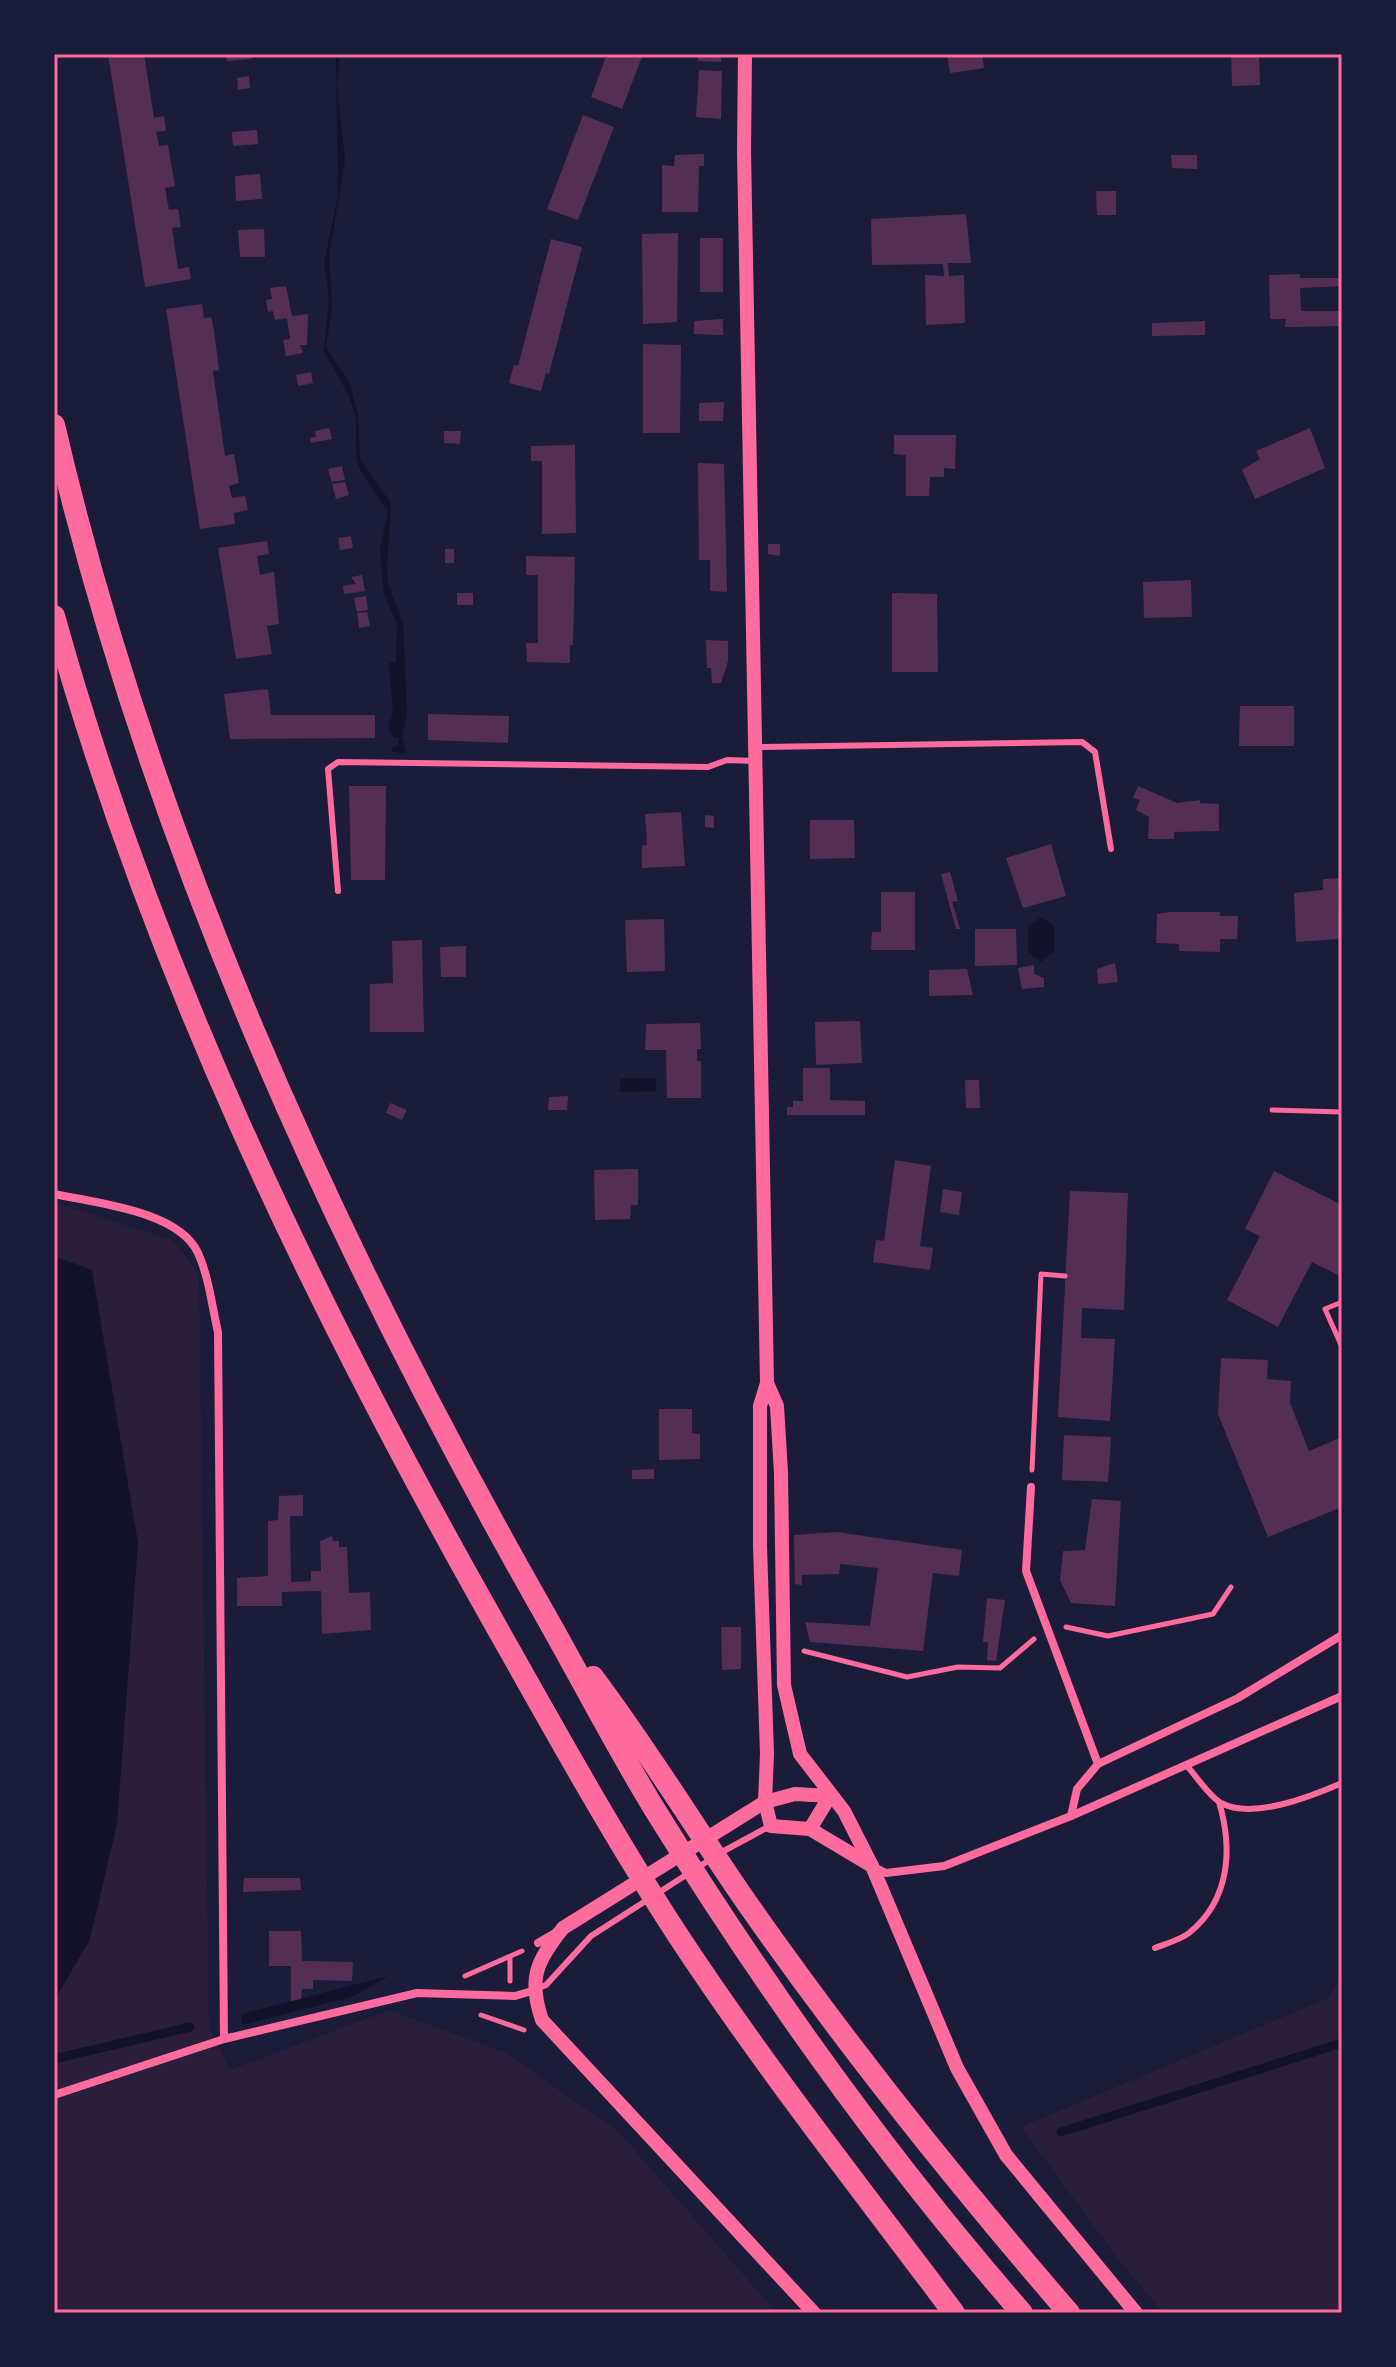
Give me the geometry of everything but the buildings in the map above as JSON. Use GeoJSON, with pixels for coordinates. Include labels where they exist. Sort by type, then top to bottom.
{"type":"FeatureCollection","features":[{"type":"Feature","properties":{"kind":"highway"},"geometry":{"type":"LineString","coordinates":[[54,425],[106,626],[171,819],[292,1116],[419,1385],[653,1807],[723,1915],[852,2101],[1022,2313]]}},
{"type":"Feature","properties":{"kind":"highway"},"geometry":{"type":"LineString","coordinates":[[54,616],[119,825],[176,977],[238,1122],[377,1407],[612,1832],[683,1942],[954,2313]]}},
{"type":"Feature","properties":{"kind":"highway"},"geometry":{"type":"LineString","coordinates":[[541,1608],[674,1791],[745,1900],[860,2059],[956,2183],[1069,2313]]}},
{"type":"Feature","properties":{"kind":"street"},"geometry":{"type":"LineString","coordinates":[[745,54],[744,152],[767,1383],[760,1406],[760,1547],[764,1598],[765,1802],[771,1826],[810,1829],[886,1873],[944,1866],[1071,1816],[1342,1696]]}},
{"type":"Feature","properties":{"kind":"street"},"geometry":{"type":"LineString","coordinates":[[54,1194],[129,1211],[181,1230],[198,1253],[218,1332],[224,2039]]}},
{"type":"Feature","properties":{"kind":"street"},"geometry":{"type":"LineString","coordinates":[[767,1383],[777,1406],[781,1473],[784,1685],[800,1754],[844,1811],[872,1866],[957,2068],[1006,2155],[1136,2313]]}},
{"type":"Feature","properties":{"kind":"street"},"geometry":{"type":"LineString","coordinates":[[1031,1487],[1026,1571],[1098,1764]]}},
{"type":"Feature","properties":{"kind":"street"},"geometry":{"type":"LineString","coordinates":[[1071,1816],[1077,1789],[1098,1764],[1238,1698],[1342,1635]]}},
{"type":"Feature","properties":{"kind":"street"},"geometry":{"type":"LineString","coordinates":[[538,1943],[765,1802],[795,1794],[830,1796]]}},
{"type":"Feature","properties":{"kind":"street"},"geometry":{"type":"LineString","coordinates":[[810,1829],[830,1796]]}},
{"type":"Feature","properties":{"kind":"street"},"geometry":{"type":"LineString","coordinates":[[563,1928],[548,1946],[532,1991],[542,2020],[814,2313]]}},
{"type":"Feature","properties":{"kind":"street"},"geometry":{"type":"LineString","coordinates":[[54,2095],[224,2039],[417,1993],[445,1991],[515,1996],[532,1991]]}},
{"type":"Feature","properties":{"kind":"lane"},"geometry":{"type":"LineString","coordinates":[[338,891],[328,769],[338,762],[708,767],[756,754],[1082,742],[1095,752],[1111,849]]}},
{"type":"Feature","properties":{"kind":"lane"},"geometry":{"type":"LineString","coordinates":[[762,1473],[781,1473]]}},
{"type":"Feature","properties":{"kind":"lane"},"geometry":{"type":"LineString","coordinates":[[764,1598],[782,1597]]}},
{"type":"Feature","properties":{"kind":"lane"},"geometry":{"type":"LineString","coordinates":[[1155,1948],[1189,1934],[1223,1891],[1228,1833],[1219,1802],[1187,1766]]}},
{"type":"Feature","properties":{"kind":"lane"},"geometry":{"type":"LineString","coordinates":[[1219,1802],[1235,1807],[1297,1803],[1342,1783]]}},
{"type":"Feature","properties":{"kind":"lane"},"geometry":{"type":"LineString","coordinates":[[532,1991],[546,1985],[574,1950],[607,1924],[736,1843],[771,1826]]}},
{"type":"Feature","properties":{"kind":"path"},"geometry":{"type":"LineString","coordinates":[[1272,1110],[1342,1112]]}},
{"type":"Feature","properties":{"kind":"path"},"geometry":{"type":"LineString","coordinates":[[1031,1487],[1041,1274],[1065,1276]]}},
{"type":"Feature","properties":{"kind":"path"},"geometry":{"type":"LineString","coordinates":[[1342,1302],[1325,1309],[1342,1347]]}},
{"type":"Feature","properties":{"kind":"path"},"geometry":{"type":"LineString","coordinates":[[821,1653],[907,1677],[958,1667],[1000,1668],[1035,1638],[1065,1626],[1108,1636],[1213,1614],[1231,1587]]}},
{"type":"Feature","properties":{"kind":"path"},"geometry":{"type":"LineString","coordinates":[[445,1991],[471,1971],[538,1943]]}},
{"type":"Feature","properties":{"kind":"shaded area"},"geometry":{"type":"Polygon","coordinates":[[[336,54],[340,54],[337,86],[345,160],[329,256],[332,309],[326,347],[350,384],[358,415],[360,459],[391,503],[388,583],[403,623],[407,715],[402,737],[407,753],[392,752],[392,747],[398,746],[398,738],[393,737],[388,726],[393,713],[389,663],[396,662],[397,624],[384,594],[380,549],[388,512],[360,470],[356,458],[356,419],[349,396],[324,351],[329,297],[324,263],[338,195],[336,54]]]}},
{"type":"Feature","properties":{"kind":"shaded area"},"geometry":{"type":"Polygon","coordinates":[[[1041,917],[1054,926],[1054,951],[1041,962],[1028,952],[1028,927],[1041,917]]]}},
{"type":"Feature","properties":{"kind":"shaded area"},"geometry":{"type":"Polygon","coordinates":[[[656,1078],[656,1091],[620,1092],[620,1079],[656,1078]]]}},
{"type":"Feature","properties":{"kind":"shaded area"},"geometry":{"type":"Polygon","coordinates":[[[54,1202],[172,1240],[199,1274],[209,2026],[230,2070],[389,2010],[504,2052],[617,2130],[777,2313],[54,2313],[54,2001],[90,1939],[92,1271],[54,1256],[54,1202]]]}},
{"type":"Feature","properties":{"kind":"shaded area"},"geometry":{"type":"Polygon","coordinates":[[[54,1256],[92,1270],[138,1543],[117,1824],[90,1939],[54,2001],[54,1256]]]}},
{"type":"Feature","properties":{"kind":"shaded area"},"geometry":{"type":"Polygon","coordinates":[[[1342,1973],[1342,2313],[1163,2313],[1115,2255],[1021,2127],[1328,1998],[1342,1973]]]}},
{"type":"Feature","properties":{"kind":"shaded area"},"geometry":{"type":"Polygon","coordinates":[[[388,1976],[354,1996],[242,2025],[242,2014],[388,1976]]]}},
{"type":"Feature","properties":{"kind":"waterway"},"geometry":{"type":"LineString","coordinates":[[54,2059],[190,2027]]}},
{"type":"Feature","properties":{"kind":"waterway"},"geometry":{"type":"LineString","coordinates":[[1061,2132],[1342,2043]]}}]}
